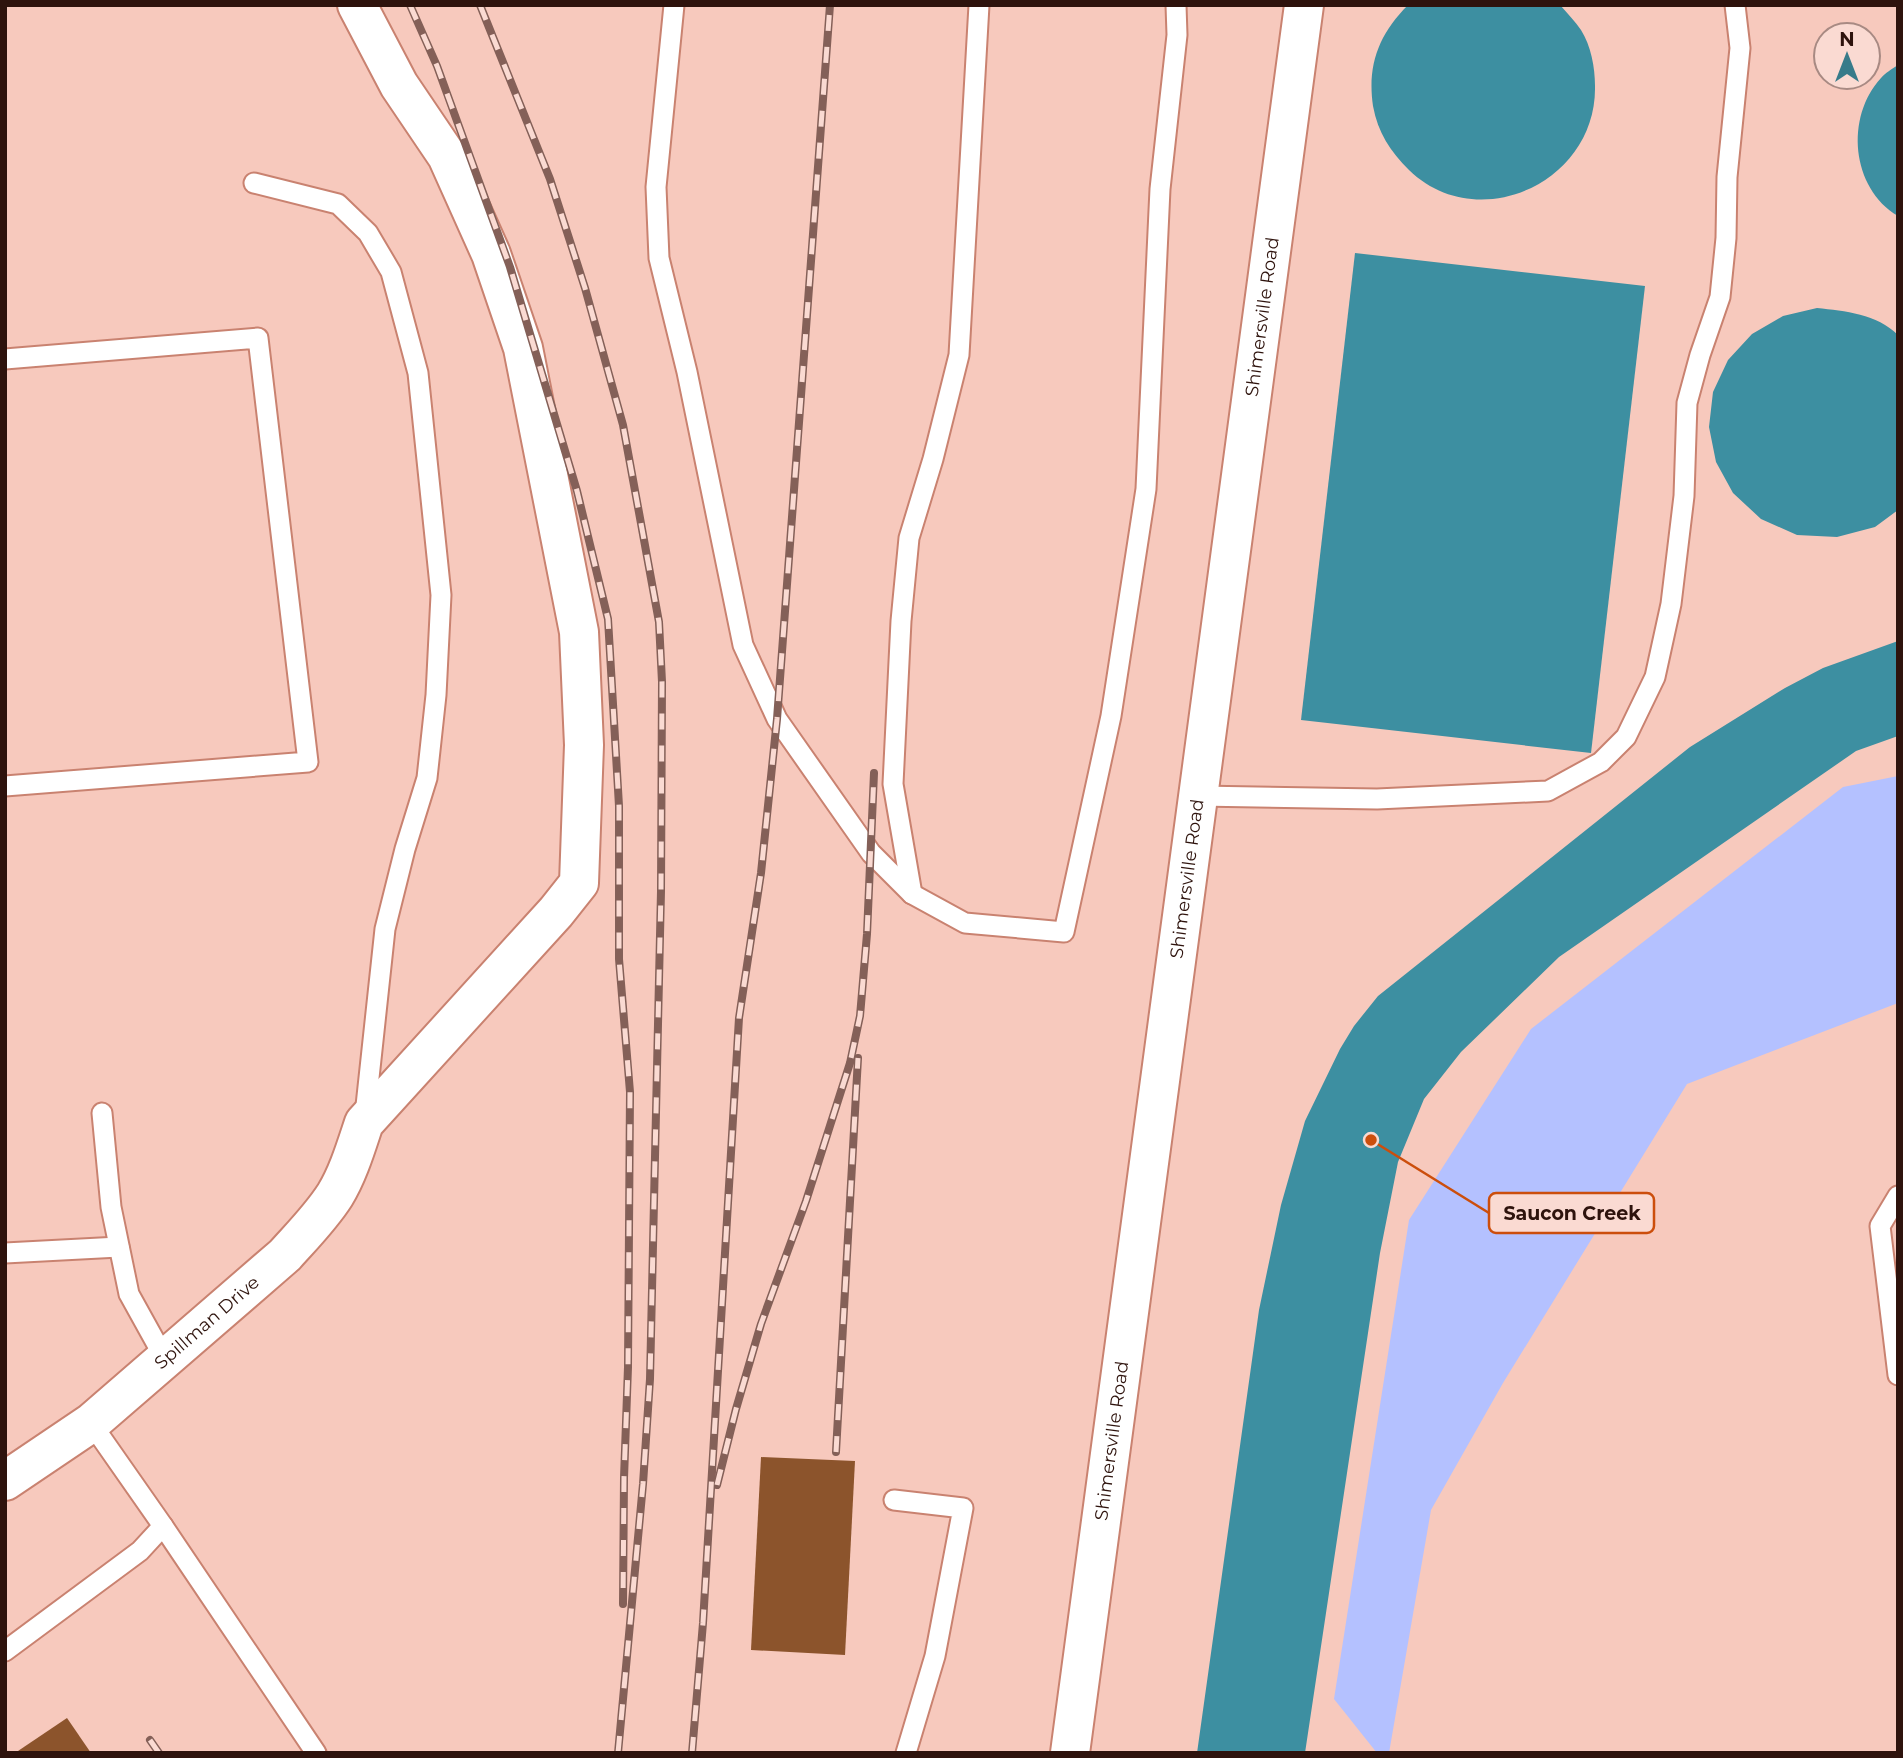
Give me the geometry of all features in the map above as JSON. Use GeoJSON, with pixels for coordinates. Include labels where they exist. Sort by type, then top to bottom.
{"type":"FeatureCollection","features":[{"type":"Feature","properties":{"kind":"street"},"geometry":{"type":"LineString","coordinates":[[356,5],[399,85],[447,156],[491,254],[523,348],[579,632],[584,745],[579,883],[556,912],[364,1123]]}},
{"type":"Feature","properties":{"kind":"street","name":"Shimersville Road"},"geometry":{"type":"LineString","coordinates":[[1070,1753],[1304,5]]}},
{"type":"Feature","properties":{"kind":"street","name":"Spillman Drive"},"geometry":{"type":"LineString","coordinates":[[5,1481],[91,1423],[285,1255],[335,1195],[352,1159],[364,1123]]}},
{"type":"Feature","properties":{"kind":"lane"},"geometry":{"type":"LineString","coordinates":[[674,5],[656,187],[659,258],[687,372],[743,645],[777,719],[871,853],[912,894],[965,923],[1064,932],[1111,716],[1146,489],[1160,188],[1177,35],[1176,5]]}},
{"type":"Feature","properties":{"kind":"lane"},"geometry":{"type":"LineString","coordinates":[[912,894],[893,785],[901,621],[909,538],[933,459],[959,355],[979,5]]}},
{"type":"Feature","properties":{"kind":"lane"},"geometry":{"type":"LineString","coordinates":[[1198,796],[1377,799],[1548,791],[1601,762],[1626,737],[1655,677],[1671,604],[1684,496],[1687,403],[1720,297],[1726,239],[1727,177],[1740,48],[1735,5]]}},
{"type":"Feature","properties":{"kind":"lane"},"geometry":{"type":"LineString","coordinates":[[254,183],[338,204],[368,233],[391,272],[418,373],[441,595],[436,695],[426,778],[385,929],[364,1123]]}},
{"type":"Feature","properties":{"kind":"lane"},"geometry":{"type":"LineString","coordinates":[[5,359],[258,338],[308,762],[5,786]]}},
{"type":"Feature","properties":{"kind":"lane"},"geometry":{"type":"LineString","coordinates":[[102,1113],[111,1207],[128,1294],[165,1359]]}},
{"type":"Feature","properties":{"kind":"lane"},"geometry":{"type":"LineString","coordinates":[[1898,1196],[1880,1226],[1898,1375]]}},
{"type":"Feature","properties":{"kind":"lane"},"geometry":{"type":"LineString","coordinates":[[5,1253],[119,1247]]}},
{"type":"Feature","properties":{"kind":"lane"},"geometry":{"type":"LineString","coordinates":[[91,1423],[316,1753]]}},
{"type":"Feature","properties":{"kind":"lane"},"geometry":{"type":"LineString","coordinates":[[894,1500],[963,1508],[935,1656],[906,1753]]}},
{"type":"Feature","properties":{"kind":"lane"},"geometry":{"type":"LineString","coordinates":[[5,1651],[140,1551],[163,1526]]}},
{"type":"Feature","properties":{"kind":"shaded area"},"geometry":{"type":"Polygon","coordinates":[[[1408,5],[1560,5],[1571,17],[1587,43],[1595,86],[1590,120],[1576,149],[1555,172],[1529,189],[1499,198],[1467,199],[1437,190],[1402,163],[1378,125],[1373,106],[1372,77],[1377,51],[1389,27],[1408,5]]]}},
{"type":"Feature","properties":{"kind":"shaded area"},"geometry":{"type":"Polygon","coordinates":[[[1898,65],[1898,216],[1882,204],[1870,188],[1858,151],[1862,112],[1871,91],[1882,91],[1883,76],[1898,65]]]}},
{"type":"Feature","properties":{"kind":"shaded area"},"geometry":{"type":"Polygon","coordinates":[[[1355,253],[1645,286],[1591,753],[1301,720],[1355,253]]]}},
{"type":"Feature","properties":{"kind":"shaded area"},"geometry":{"type":"Polygon","coordinates":[[[1817,308],[1871,318],[1898,335],[1898,510],[1875,527],[1837,537],[1797,535],[1761,519],[1733,493],[1716,462],[1709,427],[1713,392],[1728,360],[1752,334],[1783,316],[1817,308]]]}},
{"type":"Feature","properties":{"kind":"shaded area"},"geometry":{"type":"Polygon","coordinates":[[[1898,641],[1898,736],[1856,751],[1559,957],[1461,1052],[1424,1099],[1398,1162],[1380,1253],[1305,1753],[1197,1753],[1259,1310],[1281,1205],[1305,1121],[1354,1026],[1378,996],[1690,747],[1785,688],[1823,668],[1898,641]]]}},
{"type":"Feature","properties":{"kind":"shaded area"},"geometry":{"type":"Polygon","coordinates":[[[1898,776],[1898,1003],[1687,1084],[1503,1383],[1431,1510],[1389,1753],[1377,1753],[1334,1699],[1409,1220],[1531,1029],[1843,787],[1898,776]]]}},
{"type":"Feature","properties":{"kind":"building"},"geometry":{"type":"Polygon","coordinates":[[[761,1457],[855,1461],[845,1655],[751,1650],[761,1457]]]}},
{"type":"Feature","properties":{"kind":"building"},"geometry":{"type":"Polygon","coordinates":[[[67,1718],[91,1753],[15,1753],[67,1718]]]}},
{"type":"Feature","properties":{"kind":"railway"},"geometry":{"type":"LineString","coordinates":[[410,5],[437,66],[510,267],[577,491],[608,619],[619,806],[619,959],[630,1092],[623,1604]]}},
{"type":"Feature","properties":{"kind":"railway"},"geometry":{"type":"LineString","coordinates":[[480,5],[550,179],[585,288],[623,425],[659,622],[662,682],[661,891],[650,1379],[618,1753]]}},
{"type":"Feature","properties":{"kind":"railway"},"geometry":{"type":"LineString","coordinates":[[692,1753],[703,1623],[739,1018],[761,873],[777,719],[830,5]]}},
{"type":"Feature","properties":{"kind":"railway"},"geometry":{"type":"LineString","coordinates":[[717,1485],[761,1324],[806,1201],[850,1063],[860,1016],[867,934],[874,773]]}},
{"type":"Feature","properties":{"kind":"railway"},"geometry":{"type":"LineString","coordinates":[[836,1452],[858,1058]]}},
{"type":"Feature","properties":{"kind":"railway"},"geometry":{"type":"LineString","coordinates":[[150,1740],[159,1753]]}},
{"type":"Feature","properties":{"kind":"place","name":"Saucon Creek"},"geometry":{"type":"Point","coordinates":[1371,1140]}}]}
